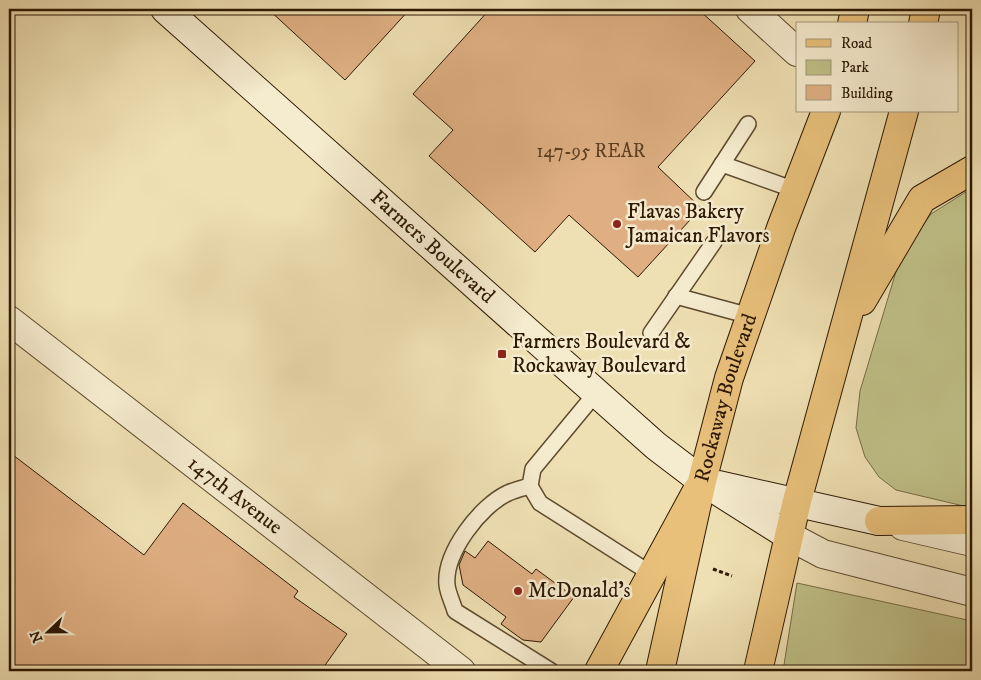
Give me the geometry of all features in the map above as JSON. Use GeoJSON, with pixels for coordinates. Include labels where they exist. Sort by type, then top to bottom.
{"type":"FeatureCollection","features":[{"type":"Feature","properties":{"kind":"main road","name":"Farmers Boulevard"},"geometry":{"type":"LineString","coordinates":[[165,9],[656,446],[702,481],[789,536]]}},
{"type":"Feature","properties":{"kind":"main road"},"geometry":{"type":"LineString","coordinates":[[750,9],[796,51]]}},
{"type":"Feature","properties":{"kind":"main road"},"geometry":{"type":"LineString","coordinates":[[923,22],[926,9]]}},
{"type":"Feature","properties":{"kind":"main road","name":"Rockaway Boulevard"},"geometry":{"type":"LineString","coordinates":[[599,671],[650,573],[702,481],[729,378],[795,190],[826,112]]}},
{"type":"Feature","properties":{"kind":"main road"},"geometry":{"type":"LineString","coordinates":[[758,671],[797,501],[904,112]]}},
{"type":"Feature","properties":{"kind":"main road"},"geometry":{"type":"LineString","coordinates":[[842,334],[922,199],[972,170]]}},
{"type":"Feature","properties":{"kind":"main road","name":"147th Avenue"},"geometry":{"type":"LineString","coordinates":[[9,320],[461,671]]}},
{"type":"Feature","properties":{"kind":"main road"},"geometry":{"type":"LineString","coordinates":[[660,671],[702,481],[972,542]]}},
{"type":"Feature","properties":{"kind":"main road"},"geometry":{"type":"LineString","coordinates":[[879,521],[972,520]]}},
{"type":"Feature","properties":{"kind":"main road"},"geometry":{"type":"LineString","coordinates":[[789,536],[823,554],[972,592]]}},
{"type":"Feature","properties":{"kind":"lane"},"geometry":{"type":"LineString","coordinates":[[704,192],[748,124]]}},
{"type":"Feature","properties":{"kind":"lane"},"geometry":{"type":"LineString","coordinates":[[722,164],[795,190]]}},
{"type":"Feature","properties":{"kind":"lane"},"geometry":{"type":"LineString","coordinates":[[651,333],[714,242]]}},
{"type":"Feature","properties":{"kind":"lane"},"geometry":{"type":"LineString","coordinates":[[676,296],[750,316]]}},
{"type":"Feature","properties":{"kind":"lane"},"geometry":{"type":"LineString","coordinates":[[596,393],[532,469],[530,486],[540,503],[650,573]]}},
{"type":"Feature","properties":{"kind":"lane"},"geometry":{"type":"LineString","coordinates":[[530,486],[507,494],[478,516],[460,543],[449,566],[447,585],[455,611],[551,671]]}},
{"type":"Feature","properties":{"kind":"path"},"geometry":{"type":"LineString","coordinates":[[713,569],[732,576]]}},
{"type":"Feature","properties":{"kind":"green space"},"geometry":{"type":"Polygon","coordinates":[[[972,188],[972,508],[896,490],[879,477],[865,457],[856,428],[860,391],[901,255],[931,214],[972,188]]]}},
{"type":"Feature","properties":{"kind":"green space"},"geometry":{"type":"Polygon","coordinates":[[[797,583],[972,621],[972,671],[783,671],[797,583]]]}},
{"type":"Feature","properties":{"kind":"building"},"geometry":{"type":"Polygon","coordinates":[[[268,9],[410,9],[345,80],[268,9]]]}},
{"type":"Feature","properties":{"kind":"building"},"geometry":{"type":"Polygon","coordinates":[[[490,9],[698,9],[755,61],[658,167],[701,208],[638,277],[569,215],[535,252],[429,156],[453,130],[413,94],[490,9]]]}},
{"type":"Feature","properties":{"kind":"building"},"geometry":{"type":"Polygon","coordinates":[[[9,452],[144,555],[183,503],[298,591],[294,597],[347,634],[321,671],[9,671],[9,452]]]}},
{"type":"Feature","properties":{"kind":"building","name":"McDonald's"},"geometry":{"type":"Polygon","coordinates":[[[488,541],[532,574],[536,569],[574,597],[541,642],[523,640],[501,624],[506,617],[463,585],[459,565],[465,551],[475,558],[488,541]]]}},
{"type":"Feature","properties":{"kind":"place","name":"Flavas Bakery Jamaican Flavors"},"geometry":{"type":"Point","coordinates":[617,224]}},
{"type":"Feature","properties":{"kind":"place","name":"Farmers Boulevard & Rockaway Boulevard"},"geometry":{"type":"Point","coordinates":[502,354]}},
{"type":"Feature","properties":{"kind":"place","name":"McDonald's"},"geometry":{"type":"Point","coordinates":[518,591]}}]}
